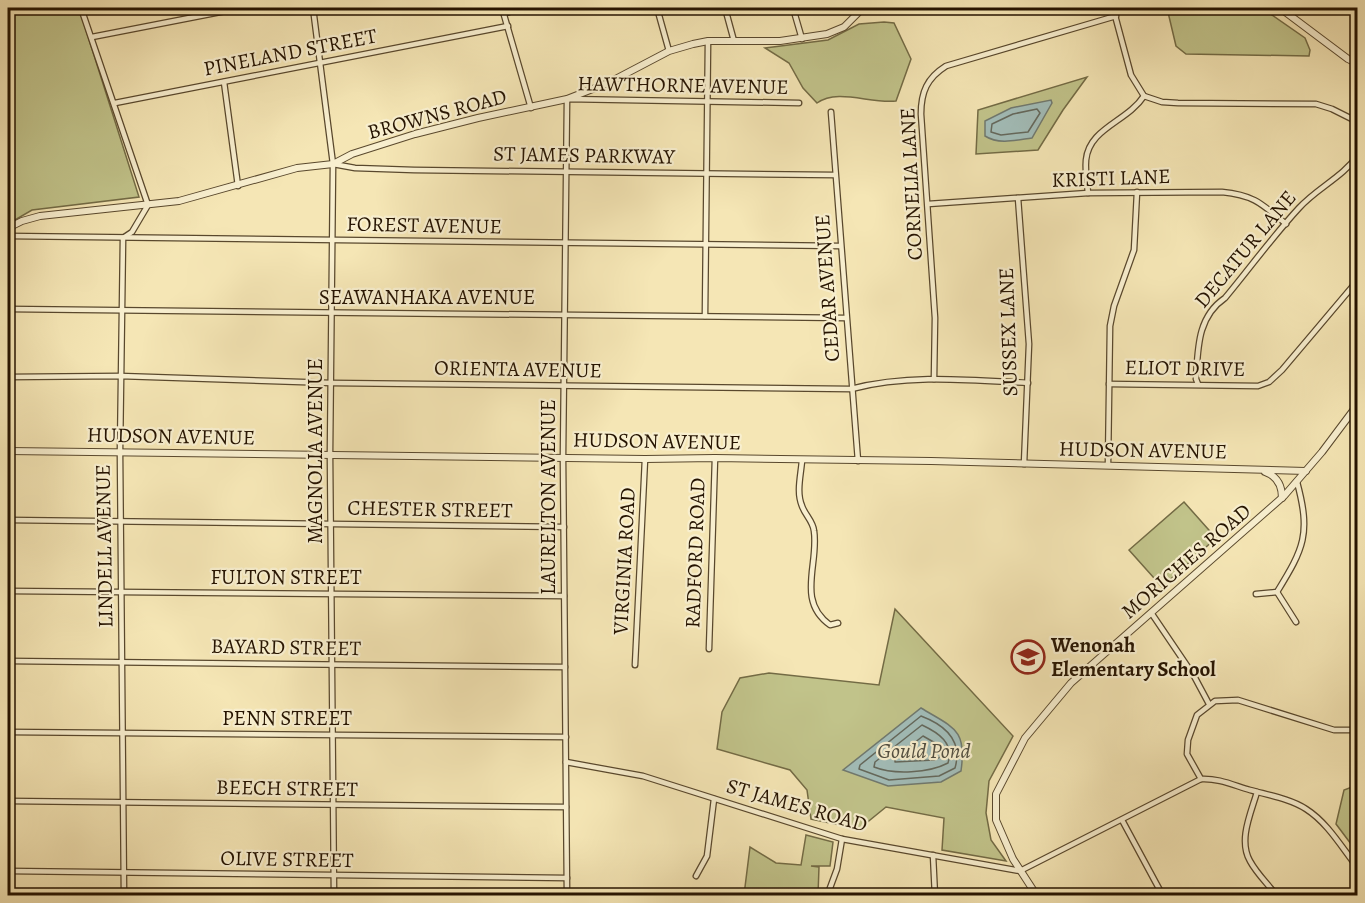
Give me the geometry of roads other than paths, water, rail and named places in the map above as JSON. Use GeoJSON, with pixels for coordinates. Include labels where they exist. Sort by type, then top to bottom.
{"type":"FeatureCollection","features":[{"type":"Feature","properties":{"kind":"street"},"geometry":{"type":"LineString","coordinates":[[81,8],[148,205],[132,232],[123,238]]}},
{"type":"Feature","properties":{"kind":"street"},"geometry":{"type":"LineString","coordinates":[[92,37],[215,10],[241,8]]}},
{"type":"Feature","properties":{"kind":"street","name":"MAGNOLIA AVENUE"},"geometry":{"type":"LineString","coordinates":[[313,8],[333,164],[330,454],[334,896]]}},
{"type":"Feature","properties":{"kind":"street"},"geometry":{"type":"LineString","coordinates":[[502,8],[531,108]]}},
{"type":"Feature","properties":{"kind":"street"},"geometry":{"type":"LineString","coordinates":[[504,14],[519,8]]}},
{"type":"Feature","properties":{"kind":"street"},"geometry":{"type":"LineString","coordinates":[[657,8],[669,51]]}},
{"type":"Feature","properties":{"kind":"street"},"geometry":{"type":"LineString","coordinates":[[725,8],[734,41]]}},
{"type":"Feature","properties":{"kind":"street"},"geometry":{"type":"LineString","coordinates":[[793,8],[802,39]]}},
{"type":"Feature","properties":{"kind":"street","name":"BROWNS ROAD"},"geometry":{"type":"LineString","coordinates":[[8,228],[21,221],[40,216],[179,201],[297,168],[333,164],[352,154],[416,134],[567,99],[608,83],[669,51],[708,41],[802,39],[826,34],[844,27],[863,8]]}},
{"type":"Feature","properties":{"kind":"street"},"geometry":{"type":"LineString","coordinates":[[1113,8],[1131,75],[1144,96],[1162,102],[1178,103],[1316,104],[1358,122]]}},
{"type":"Feature","properties":{"kind":"street"},"geometry":{"type":"LineString","coordinates":[[1280,8],[1358,64]]}},
{"type":"Feature","properties":{"kind":"street","name":"CORNELIA LANE"},"geometry":{"type":"LineString","coordinates":[[934,379],[935,318],[921,98],[927,83],[935,73],[946,66],[1116,16]]}},
{"type":"Feature","properties":{"kind":"street","name":"PINELAND STREET"},"geometry":{"type":"LineString","coordinates":[[115,103],[508,26]]}},
{"type":"Feature","properties":{"kind":"street"},"geometry":{"type":"LineString","coordinates":[[705,316],[708,41]]}},
{"type":"Feature","properties":{"kind":"street"},"geometry":{"type":"LineString","coordinates":[[224,82],[238,186]]}},
{"type":"Feature","properties":{"kind":"street"},"geometry":{"type":"LineString","coordinates":[[1088,193],[1086,159],[1093,141],[1099,134],[1137,107],[1144,96]]}},
{"type":"Feature","properties":{"kind":"street","name":"HAWTHORNE AVENUE"},"geometry":{"type":"LineString","coordinates":[[567,99],[799,103]]}},
{"type":"Feature","properties":{"kind":"street","name":"LAURELTON AVENUE"},"geometry":{"type":"LineString","coordinates":[[567,99],[563,457],[567,896]]}},
{"type":"Feature","properties":{"kind":"street","name":"CEDAR AVENUE"},"geometry":{"type":"LineString","coordinates":[[831,112],[858,461]]}},
{"type":"Feature","properties":{"kind":"street","name":"DECATUR LANE"},"geometry":{"type":"LineString","coordinates":[[1198,384],[1196,379],[1199,339],[1206,318],[1286,224],[1315,193],[1351,165],[1358,155]]}},
{"type":"Feature","properties":{"kind":"street","name":"ST JAMES PARKWAY"},"geometry":{"type":"LineString","coordinates":[[333,164],[366,169],[835,175]]}},
{"type":"Feature","properties":{"kind":"street"},"geometry":{"type":"LineString","coordinates":[[1108,464],[1110,326],[1114,306],[1126,278],[1134,250],[1137,192]]}},
{"type":"Feature","properties":{"kind":"street","name":"KRISTI LANE"},"geometry":{"type":"LineString","coordinates":[[928,204],[1088,193],[1222,192],[1255,199],[1286,224]]}},
{"type":"Feature","properties":{"kind":"street","name":"SUSSEX LANE"},"geometry":{"type":"LineString","coordinates":[[1018,198],[1028,330],[1024,464]]}},
{"type":"Feature","properties":{"kind":"street","name":"FOREST AVENUE"},"geometry":{"type":"LineString","coordinates":[[8,236],[840,246]]}},
{"type":"Feature","properties":{"kind":"street","name":"LINDELL AVENUE"},"geometry":{"type":"LineString","coordinates":[[123,238],[120,452],[124,896]]}},
{"type":"Feature","properties":{"kind":"street","name":"ELIOT DRIVE"},"geometry":{"type":"LineString","coordinates":[[1109,384],[1258,386],[1269,382],[1282,370],[1358,280]]}},
{"type":"Feature","properties":{"kind":"street","name":"SEAWANHAKA AVENUE"},"geometry":{"type":"LineString","coordinates":[[8,309],[846,318]]}},
{"type":"Feature","properties":{"kind":"street","name":"ORIENTA AVENUE"},"geometry":{"type":"LineString","coordinates":[[8,377],[120,376],[332,383],[851,389],[887,381],[934,379],[1028,383]]}},
{"type":"Feature","properties":{"kind":"street","name":"MORICHES ROAD"},"geometry":{"type":"LineString","coordinates":[[1037,896],[1013,859],[996,820],[996,794],[1025,738],[1071,683],[1282,499],[1358,404]]}},
{"type":"Feature","properties":{"kind":"street","name":"HUDSON AVENUE"},"geometry":{"type":"LineString","coordinates":[[8,451],[1108,464],[1306,471]]}},
{"type":"Feature","properties":{"kind":"street","name":"RADFORD ROAD"},"geometry":{"type":"LineString","coordinates":[[709,649],[715,458]]}},
{"type":"Feature","properties":{"kind":"street","name":"VIRGINIA ROAD"},"geometry":{"type":"LineString","coordinates":[[635,664],[645,459]]}},
{"type":"Feature","properties":{"kind":"street"},"geometry":{"type":"LineString","coordinates":[[802,460],[799,495],[802,508],[814,529],[812,601],[821,620],[830,625],[838,623]]}},
{"type":"Feature","properties":{"kind":"street"},"geometry":{"type":"LineString","coordinates":[[1252,469],[1272,474],[1281,487],[1282,499]]}},
{"type":"Feature","properties":{"kind":"street"},"geometry":{"type":"LineString","coordinates":[[1277,592],[1300,552],[1304,538],[1305,520],[1297,482]]}},
{"type":"Feature","properties":{"kind":"street","name":"CHESTER STREET"},"geometry":{"type":"LineString","coordinates":[[8,520],[564,527]]}},
{"type":"Feature","properties":{"kind":"street","name":"FULTON STREET"},"geometry":{"type":"LineString","coordinates":[[8,591],[564,596]]}},
{"type":"Feature","properties":{"kind":"street"},"geometry":{"type":"LineString","coordinates":[[1256,594],[1277,592]]}},
{"type":"Feature","properties":{"kind":"street"},"geometry":{"type":"LineString","coordinates":[[1277,592],[1296,622]]}},
{"type":"Feature","properties":{"kind":"street"},"geometry":{"type":"LineString","coordinates":[[1152,614],[1188,667],[1209,704]]}},
{"type":"Feature","properties":{"kind":"street","name":"BAYARD STREET"},"geometry":{"type":"LineString","coordinates":[[8,661],[564,667]]}},
{"type":"Feature","properties":{"kind":"street"},"geometry":{"type":"LineString","coordinates":[[1201,779],[1187,754],[1188,740],[1197,715],[1209,704],[1221,699],[1238,700],[1334,730],[1358,730]]}},
{"type":"Feature","properties":{"kind":"street","name":"PENN STREET"},"geometry":{"type":"LineString","coordinates":[[8,732],[566,737]]}},
{"type":"Feature","properties":{"kind":"street","name":"ST JAMES ROAD"},"geometry":{"type":"LineString","coordinates":[[566,762],[643,776],[842,839],[1020,871]]}},
{"type":"Feature","properties":{"kind":"street"},"geometry":{"type":"LineString","coordinates":[[1020,871],[1201,779],[1218,780],[1307,809],[1330,831],[1358,868]]}},
{"type":"Feature","properties":{"kind":"street"},"geometry":{"type":"LineString","coordinates":[[1257,792],[1245,835],[1245,849],[1251,862],[1277,896]]}},
{"type":"Feature","properties":{"kind":"street"},"geometry":{"type":"LineString","coordinates":[[696,876],[707,856],[714,799]]}},
{"type":"Feature","properties":{"kind":"street","name":"BEECH STREET"},"geometry":{"type":"LineString","coordinates":[[8,801],[567,807]]}},
{"type":"Feature","properties":{"kind":"street"},"geometry":{"type":"LineString","coordinates":[[1122,820],[1164,896]]}},
{"type":"Feature","properties":{"kind":"street"},"geometry":{"type":"LineString","coordinates":[[827,896],[837,869],[842,839]]}},
{"type":"Feature","properties":{"kind":"street"},"geometry":{"type":"LineString","coordinates":[[933,855],[935,896]]}},
{"type":"Feature","properties":{"kind":"street","name":"OLIVE STREET"},"geometry":{"type":"LineString","coordinates":[[8,871],[567,878]]}},
{"type":"Feature","properties":{"kind":"water"},"geometry":{"type":"Polygon","coordinates":[[[1051,100],[1052,103],[1032,138],[1002,141],[985,136],[985,121],[1011,108],[1051,100]]]}},
{"type":"Feature","properties":{"kind":"water","name":"Gould Pond"},"geometry":{"type":"Polygon","coordinates":[[[921,708],[956,731],[962,746],[961,771],[941,782],[888,786],[843,770],[921,708]]]}},
{"type":"Feature","properties":{"kind":"place","name":"Wenonah Elementary School"},"geometry":{"type":"Point","coordinates":[1028,657]}}]}
